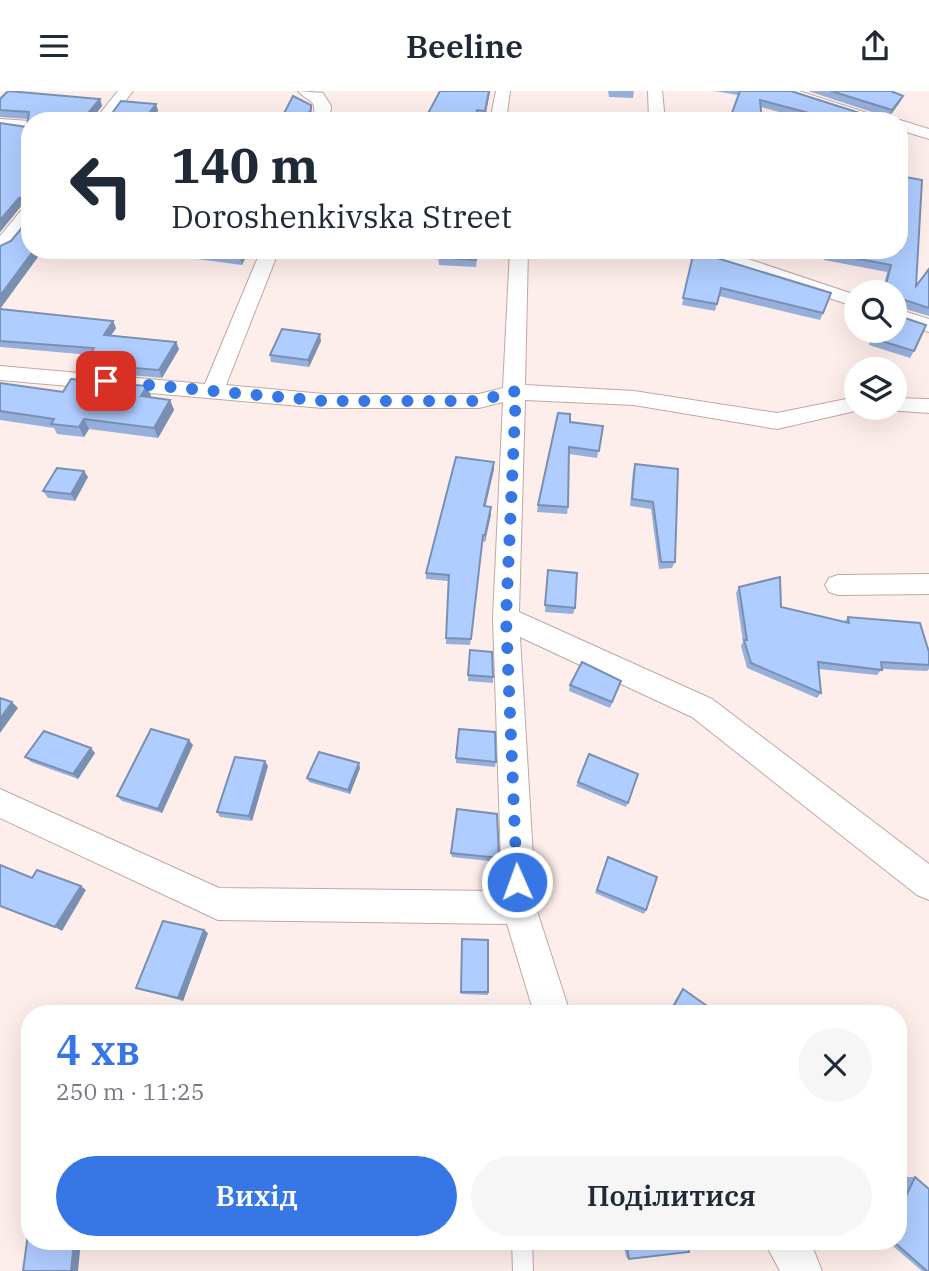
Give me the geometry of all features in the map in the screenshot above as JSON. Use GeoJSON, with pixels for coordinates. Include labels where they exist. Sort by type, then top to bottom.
{"type":"FeatureCollection","features":[{"type":"Feature","properties":{"kind":"street"},"geometry":{"type":"LineString","coordinates":[[109,112],[126,91]]}},
{"type":"Feature","properties":{"kind":"street"},"geometry":{"type":"LineString","coordinates":[[305,91],[318,96],[323,112]]}},
{"type":"Feature","properties":{"kind":"street"},"geometry":{"type":"LineString","coordinates":[[500,112],[503,91]]}},
{"type":"Feature","properties":{"kind":"street"},"geometry":{"type":"LineString","coordinates":[[655,91],[656,112]]}},
{"type":"Feature","properties":{"kind":"street"},"geometry":{"type":"LineString","coordinates":[[783,91],[854,112]]}},
{"type":"Feature","properties":{"kind":"street"},"geometry":{"type":"LineString","coordinates":[[0,124],[21,125]]}},
{"type":"Feature","properties":{"kind":"street"},"geometry":{"type":"LineString","coordinates":[[908,127],[929,134]]}},
{"type":"Feature","properties":{"kind":"street"},"geometry":{"type":"LineString","coordinates":[[0,216],[21,214]]}},
{"type":"Feature","properties":{"kind":"street"},"geometry":{"type":"LineString","coordinates":[[0,248],[21,222]]}},
{"type":"Feature","properties":{"kind":"street"},"geometry":{"type":"LineString","coordinates":[[213,390],[266,259]]}},
{"type":"Feature","properties":{"kind":"street"},"geometry":{"type":"LineString","coordinates":[[519,259],[506,618],[519,908],[549,1005]]}},
{"type":"Feature","properties":{"kind":"street"},"geometry":{"type":"LineString","coordinates":[[729,259],[844,297]]}},
{"type":"Feature","properties":{"kind":"street"},"geometry":{"type":"LineString","coordinates":[[907,318],[929,325]]}},
{"type":"Feature","properties":{"kind":"street"},"geometry":{"type":"LineString","coordinates":[[0,373],[323,401],[479,401],[516,391],[634,398],[777,421],[844,407]]}},
{"type":"Feature","properties":{"kind":"street"},"geometry":{"type":"LineString","coordinates":[[907,405],[929,406]]}},
{"type":"Feature","properties":{"kind":"street"},"geometry":{"type":"LineString","coordinates":[[838,585],[929,584]]}},
{"type":"Feature","properties":{"kind":"street"},"geometry":{"type":"LineString","coordinates":[[506,618],[702,708],[929,884]]}},
{"type":"Feature","properties":{"kind":"street"},"geometry":{"type":"LineString","coordinates":[[0,803],[218,904],[519,908]]}},
{"type":"Feature","properties":{"kind":"street"},"geometry":{"type":"LineString","coordinates":[[793,1250],[801,1271]]}},
{"type":"Feature","properties":{"kind":"lane"},"geometry":{"type":"LineString","coordinates":[[522,1250],[523,1271]]}},
{"type":"Feature","properties":{"kind":"building"},"geometry":{"type":"Polygon","coordinates":[[[8,91],[100,99],[89,112],[29,112],[0,110],[0,99],[8,91]]]}},
{"type":"Feature","properties":{"kind":"building"},"geometry":{"type":"Polygon","coordinates":[[[440,91],[489,91],[485,111],[429,112],[440,91]]]}},
{"type":"Feature","properties":{"kind":"building"},"geometry":{"type":"Polygon","coordinates":[[[740,91],[791,91],[857,112],[805,112],[760,100],[761,112],[732,112],[740,91]]]}},
{"type":"Feature","properties":{"kind":"building"},"geometry":{"type":"Polygon","coordinates":[[[831,91],[891,91],[903,96],[892,110],[831,91]]]}},
{"type":"Feature","properties":{"kind":"building"},"geometry":{"type":"Polygon","coordinates":[[[293,96],[311,105],[310,112],[285,112],[293,96]]]}},
{"type":"Feature","properties":{"kind":"building"},"geometry":{"type":"Polygon","coordinates":[[[121,101],[156,104],[150,112],[113,112],[121,101]]]}},
{"type":"Feature","properties":{"kind":"building"},"geometry":{"type":"Polygon","coordinates":[[[0,123],[21,126],[21,198],[0,220],[0,123]]]}},
{"type":"Feature","properties":{"kind":"building"},"geometry":{"type":"Polygon","coordinates":[[[908,177],[922,180],[916,286],[929,269],[929,308],[907,301],[907,280],[887,280],[891,265],[859,259],[908,259],[908,177]]]}},
{"type":"Feature","properties":{"kind":"building"},"geometry":{"type":"Polygon","coordinates":[[[21,229],[21,259],[27,259],[0,296],[0,246],[11,241],[21,229]]]}},
{"type":"Feature","properties":{"kind":"building"},"geometry":{"type":"Polygon","coordinates":[[[692,259],[720,259],[831,293],[823,313],[721,288],[717,304],[683,298],[692,259]]]}},
{"type":"Feature","properties":{"kind":"building"},"geometry":{"type":"Polygon","coordinates":[[[0,309],[113,321],[104,335],[176,342],[159,370],[84,364],[94,348],[0,341],[0,309]]]}},
{"type":"Feature","properties":{"kind":"building"},"geometry":{"type":"Polygon","coordinates":[[[907,319],[926,325],[914,351],[888,343],[907,343],[907,319]]]}},
{"type":"Feature","properties":{"kind":"building"},"geometry":{"type":"Polygon","coordinates":[[[282,329],[320,334],[308,360],[270,355],[282,329]]]}},
{"type":"Feature","properties":{"kind":"building"},"geometry":{"type":"Polygon","coordinates":[[[71,379],[147,386],[141,396],[170,400],[154,428],[84,419],[79,427],[51,424],[54,419],[0,411],[0,383],[63,392],[71,379]]]}},
{"type":"Feature","properties":{"kind":"building"},"geometry":{"type":"Polygon","coordinates":[[[558,413],[570,414],[570,422],[603,426],[599,451],[569,447],[568,507],[538,505],[558,413]]]}},
{"type":"Feature","properties":{"kind":"building"},"geometry":{"type":"Polygon","coordinates":[[[456,457],[494,462],[484,506],[491,507],[483,535],[471,639],[446,638],[449,575],[426,573],[456,457]]]}},
{"type":"Feature","properties":{"kind":"building"},"geometry":{"type":"Polygon","coordinates":[[[635,464],[678,469],[675,562],[661,562],[653,502],[632,499],[635,464]]]}},
{"type":"Feature","properties":{"kind":"building"},"geometry":{"type":"Polygon","coordinates":[[[57,468],[84,471],[71,494],[43,491],[57,468]]]}},
{"type":"Feature","properties":{"kind":"building"},"geometry":{"type":"Polygon","coordinates":[[[548,570],[577,573],[575,608],[545,605],[548,570]]]}},
{"type":"Feature","properties":{"kind":"building"},"geometry":{"type":"Polygon","coordinates":[[[780,577],[781,607],[849,623],[848,617],[920,623],[929,652],[929,665],[881,662],[882,670],[818,662],[821,693],[751,663],[744,640],[747,640],[739,587],[780,577]]]}},
{"type":"Feature","properties":{"kind":"building"},"geometry":{"type":"Polygon","coordinates":[[[470,650],[492,652],[493,677],[468,675],[470,650]]]}},
{"type":"Feature","properties":{"kind":"building"},"geometry":{"type":"Polygon","coordinates":[[[582,662],[621,681],[612,702],[570,685],[582,662]]]}},
{"type":"Feature","properties":{"kind":"building"},"geometry":{"type":"Polygon","coordinates":[[[0,698],[12,702],[0,719],[0,698]]]}},
{"type":"Feature","properties":{"kind":"building"},"geometry":{"type":"Polygon","coordinates":[[[151,729],[189,740],[158,809],[117,796],[151,729]]]}},
{"type":"Feature","properties":{"kind":"building"},"geometry":{"type":"Polygon","coordinates":[[[459,729],[495,732],[496,762],[456,758],[459,729]]]}},
{"type":"Feature","properties":{"kind":"building"},"geometry":{"type":"Polygon","coordinates":[[[44,731],[91,748],[73,774],[25,757],[44,731]]]}},
{"type":"Feature","properties":{"kind":"building"},"geometry":{"type":"Polygon","coordinates":[[[319,752],[359,763],[348,790],[307,778],[319,752]]]}},
{"type":"Feature","properties":{"kind":"building"},"geometry":{"type":"Polygon","coordinates":[[[589,754],[638,774],[628,803],[578,782],[589,754]]]}},
{"type":"Feature","properties":{"kind":"building"},"geometry":{"type":"Polygon","coordinates":[[[235,757],[265,761],[249,816],[217,812],[235,757]]]}},
{"type":"Feature","properties":{"kind":"building"},"geometry":{"type":"Polygon","coordinates":[[[457,809],[497,814],[499,858],[451,853],[457,809]]]}},
{"type":"Feature","properties":{"kind":"building"},"geometry":{"type":"Polygon","coordinates":[[[608,857],[657,877],[646,910],[597,890],[608,857]]]}},
{"type":"Feature","properties":{"kind":"building"},"geometry":{"type":"Polygon","coordinates":[[[0,865],[32,878],[37,870],[81,886],[55,927],[0,906],[0,865]]]}},
{"type":"Feature","properties":{"kind":"building"},"geometry":{"type":"Polygon","coordinates":[[[163,921],[204,930],[178,998],[136,988],[163,921]]]}},
{"type":"Feature","properties":{"kind":"building"},"geometry":{"type":"Polygon","coordinates":[[[462,939],[488,940],[488,992],[461,992],[462,939]]]}},
{"type":"Feature","properties":{"kind":"building"},"geometry":{"type":"Polygon","coordinates":[[[683,989],[706,1005],[674,1005],[683,989]]]}},
{"type":"Feature","properties":{"kind":"building"},"geometry":{"type":"Polygon","coordinates":[[[915,1177],[929,1189],[929,1271],[903,1250],[907,1250],[907,1194],[915,1177]]]}},
{"type":"Feature","properties":{"kind":"building"},"geometry":{"type":"Polygon","coordinates":[[[26,1250],[73,1250],[71,1271],[23,1271],[26,1250]]]}},
{"type":"Feature","properties":{"kind":"building"},"geometry":{"type":"Polygon","coordinates":[[[628,1250],[689,1252],[629,1259],[628,1250]]]}},
{"type":"Feature","properties":{"kind":"route"},"geometry":{"type":"LineString","coordinates":[[106,381],[323,401],[479,401],[516,391],[506,618],[517,882]]}}]}
